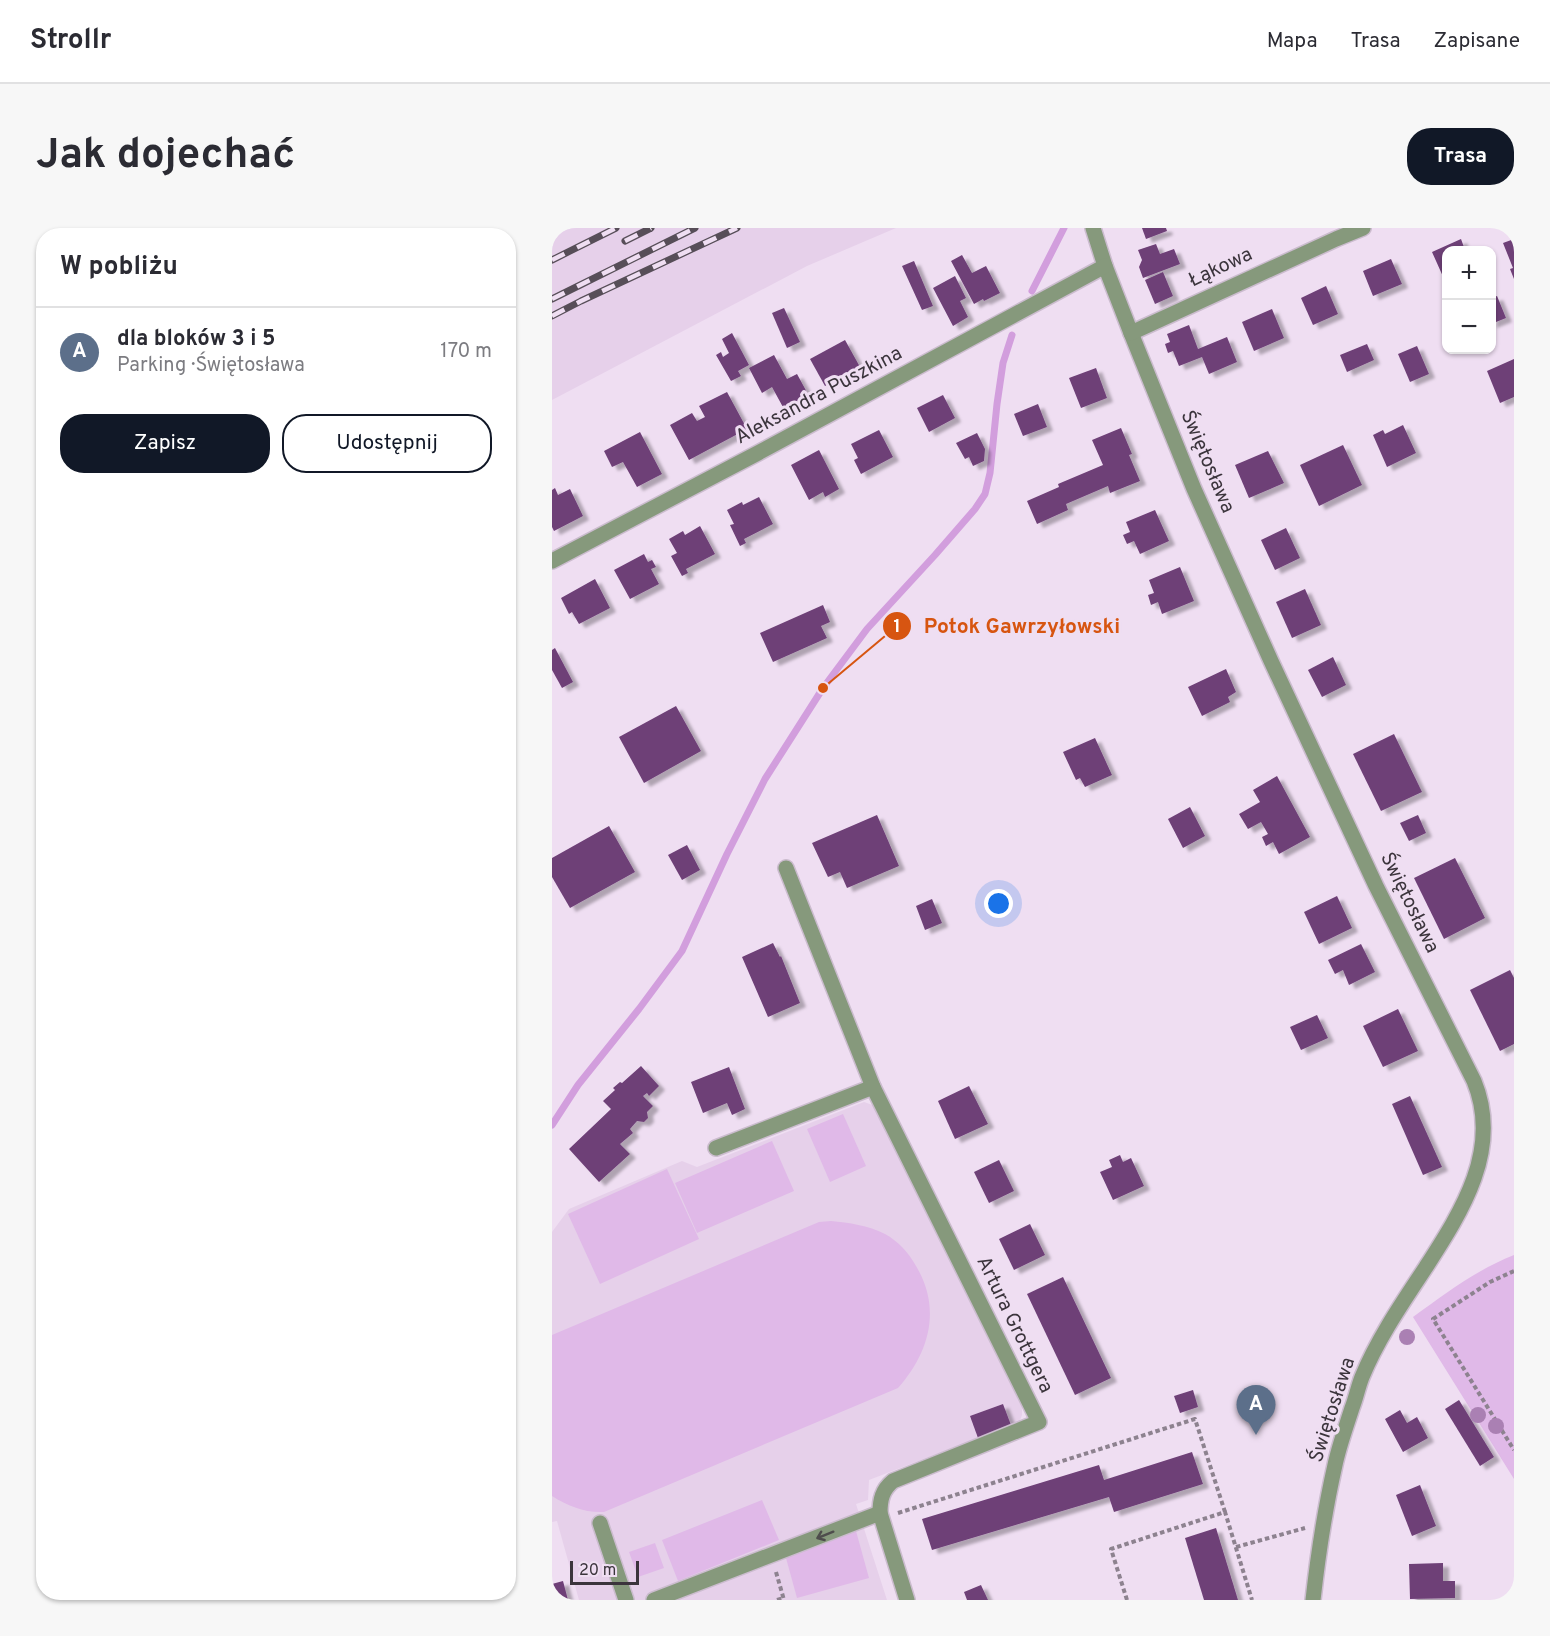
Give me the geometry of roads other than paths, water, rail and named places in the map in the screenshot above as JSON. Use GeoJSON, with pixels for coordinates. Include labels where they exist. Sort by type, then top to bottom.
{"type":"FeatureCollection","features":[{"type":"Feature","properties":{"kind":"street","name":"Świętosława"},"geometry":{"type":"LineString","coordinates":[[1093,228],[1105,266],[1194,489],[1376,886],[1474,1081],[1483,1110],[1482,1146],[1472,1188],[1451,1229],[1387,1328],[1362,1377],[1335,1463],[1313,1600]]}},
{"type":"Feature","properties":{"kind":"street","name":"Łąkowa"},"geometry":{"type":"LineString","coordinates":[[1131,333],[1363,228]]}},
{"type":"Feature","properties":{"kind":"street","name":"Aleksandra Puszkina"},"geometry":{"type":"LineString","coordinates":[[552,561],[1105,266]]}},
{"type":"Feature","properties":{"kind":"street","name":"Artura Grottgera"},"geometry":{"type":"LineString","coordinates":[[786,868],[873,1087],[1039,1422],[892,1481],[882,1495],[886,1514]]}},
{"type":"Feature","properties":{"kind":"street"},"geometry":{"type":"LineString","coordinates":[[716,1148],[873,1087]]}},
{"type":"Feature","properties":{"kind":"street"},"geometry":{"type":"LineString","coordinates":[[654,1600],[886,1514],[907,1600]]}},
{"type":"Feature","properties":{"kind":"street"},"geometry":{"type":"LineString","coordinates":[[600,1523],[626,1600]]}},
{"type":"Feature","properties":{"kind":"waterway"},"geometry":{"type":"LineString","coordinates":[[1032,291],[1064,228]]}},
{"type":"Feature","properties":{"kind":"waterway"},"geometry":{"type":"LineString","coordinates":[[552,1125],[578,1085],[682,951],[765,779],[823,688],[867,629],[935,555],[985,494],[990,473],[1003,363],[1012,335]]}},
{"type":"Feature","properties":{"kind":"railway"},"geometry":{"type":"LineString","coordinates":[[552,260],[616,228]]}},
{"type":"Feature","properties":{"kind":"railway"},"geometry":{"type":"LineString","coordinates":[[625,241],[651,228]]}},
{"type":"Feature","properties":{"kind":"railway"},"geometry":{"type":"LineString","coordinates":[[552,299],[695,228]]}},
{"type":"Feature","properties":{"kind":"railway"},"geometry":{"type":"LineString","coordinates":[[552,316],[737,228]]}},
{"type":"Feature","properties":{"kind":"place","name":"Potok Gawrzyłowski"},"geometry":{"type":"Point","coordinates":[823,688]}},
{"type":"Feature","properties":{"kind":"place","name":"dla bloków 3 i 5"},"geometry":{"type":"Point","coordinates":[1256,1435]}}]}
